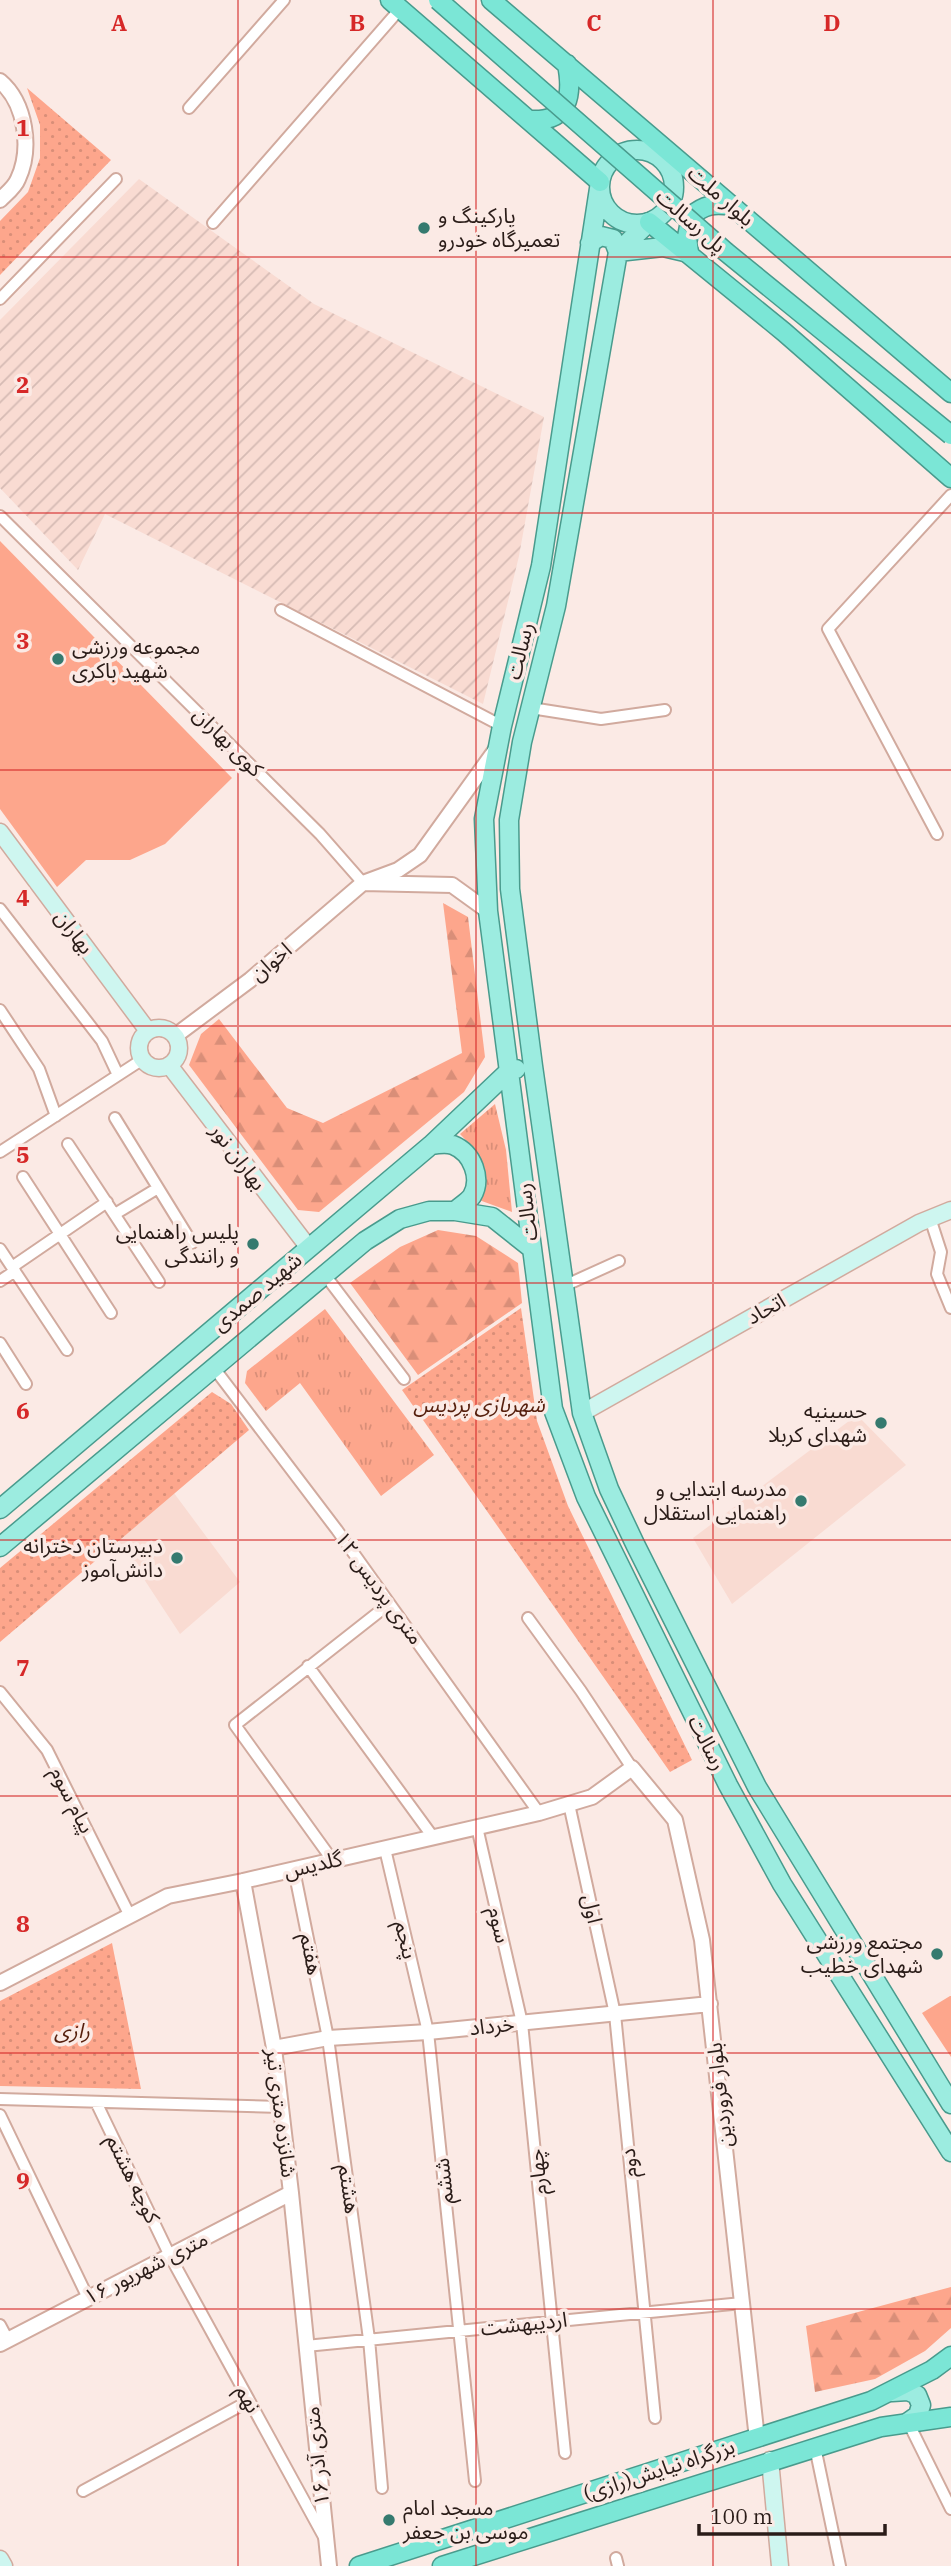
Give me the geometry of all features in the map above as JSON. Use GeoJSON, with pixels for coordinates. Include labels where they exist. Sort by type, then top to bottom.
{"type":"FeatureCollection","features":[{"type":"Feature","properties":{"kind":"highway","name":"پل رسالت"},"geometry":{"type":"LineString","coordinates":[[438,0],[726,252],[951,435]]}},
{"type":"Feature","properties":{"kind":"highway","name":"بلوار ملت"},"geometry":{"type":"LineString","coordinates":[[491,0],[951,393]]}},
{"type":"Feature","properties":{"kind":"highway"},"geometry":{"type":"LineString","coordinates":[[395,4],[600,182]]}},
{"type":"Feature","properties":{"kind":"highway"},"geometry":{"type":"LineString","coordinates":[[530,120],[556,115],[567,104],[571,86],[567,64]]}},
{"type":"Feature","properties":{"kind":"highway"},"geometry":{"type":"LineString","coordinates":[[690,253],[687,237],[691,216],[706,206],[731,206]]}},
{"type":"Feature","properties":{"kind":"highway"},"geometry":{"type":"LineString","coordinates":[[649,222],[690,253],[951,478]]}},
{"type":"Feature","properties":{"kind":"highway","name":"بزرگراه نیایش(رازی)"},"geometry":{"type":"LineString","coordinates":[[359,2566],[757,2439],[892,2392],[951,2356]]}},
{"type":"Feature","properties":{"kind":"highway","name":"بزرگراه نیایش(رازی)"},"geometry":{"type":"LineString","coordinates":[[442,2566],[881,2427],[951,2417]]}},
{"type":"Feature","properties":{"kind":"main road"},"geometry":{"type":"LineString","coordinates":[[634,149],[641,128]]}},
{"type":"Feature","properties":{"kind":"main road"},"geometry":{"type":"LineString","coordinates":[[634,149],[653,153],[668,165],[675,183],[672,203],[660,218],[638,224],[622,222],[607,209],[601,196],[600,182],[603,172],[615,156],[634,149]]}},
{"type":"Feature","properties":{"kind":"main road"},"geometry":{"type":"LineString","coordinates":[[675,183],[688,168]]}},
{"type":"Feature","properties":{"kind":"main road","name":"رسالت"},"geometry":{"type":"LineString","coordinates":[[600,182],[541,566],[502,726],[484,819],[488,911],[554,1409],[591,1509],[728,1786],[782,1884],[951,2152]]}},
{"type":"Feature","properties":{"kind":"main road"},"geometry":{"type":"LineString","coordinates":[[618,252],[649,222]]}},
{"type":"Feature","properties":{"kind":"main road"},"geometry":{"type":"LineString","coordinates":[[590,243],[601,236],[613,239],[618,252]]}},
{"type":"Feature","properties":{"kind":"main road"},"geometry":{"type":"LineString","coordinates":[[618,252],[663,247],[690,253]]}},
{"type":"Feature","properties":{"kind":"main road","name":"رسالت"},"geometry":{"type":"LineString","coordinates":[[618,252],[556,606],[531,708],[509,820],[510,889],[582,1413],[609,1489],[757,1787],[951,2103]]}},
{"type":"Feature","properties":{"kind":"main road","name":"بهاران"},"geometry":{"type":"LineString","coordinates":[[0,832],[148,1031]]}},
{"type":"Feature","properties":{"kind":"main road"},"geometry":{"type":"LineString","coordinates":[[159,1028],[170,1031],[175,1036],[179,1048],[169,1065],[158,1068],[142,1059],[139,1047],[143,1035],[148,1031],[159,1028]]}},
{"type":"Feature","properties":{"kind":"main road","name":"بهاران نور"},"geometry":{"type":"LineString","coordinates":[[169,1065],[309,1248]]}},
{"type":"Feature","properties":{"kind":"main road"},"geometry":{"type":"LineString","coordinates":[[510,1070],[533,1066]]}},
{"type":"Feature","properties":{"kind":"main road","name":"شهید صمدی"},"geometry":{"type":"LineString","coordinates":[[0,1509],[431,1145],[510,1070]]}},
{"type":"Feature","properties":{"kind":"main road"},"geometry":{"type":"LineString","coordinates":[[431,1145],[452,1144],[465,1153],[475,1168],[477,1185],[470,1199],[455,1210]]}},
{"type":"Feature","properties":{"kind":"main road","name":"شهید صمدی"},"geometry":{"type":"LineString","coordinates":[[0,1547],[365,1241],[400,1219],[429,1211],[455,1210],[492,1217],[531,1248]]}},
{"type":"Feature","properties":{"kind":"main road","name":"اتحاد"},"geometry":{"type":"LineString","coordinates":[[582,1413],[930,1218],[951,1210]]}},
{"type":"Feature","properties":{"kind":"main road"},"geometry":{"type":"LineString","coordinates":[[64,1454],[61,1462],[63,1472],[70,1477],[84,1477]]}},
{"type":"Feature","properties":{"kind":"main road"},"geometry":{"type":"LineString","coordinates":[[24,1488],[43,1486],[50,1495],[46,1509]]}},
{"type":"Feature","properties":{"kind":"main road"},"geometry":{"type":"LineString","coordinates":[[892,2392],[908,2391],[917,2395],[921,2406],[918,2415],[908,2422]]}},
{"type":"Feature","properties":{"kind":"main road"},"geometry":{"type":"LineString","coordinates":[[770,2460],[780,2566]]}},
{"type":"Feature","properties":{"kind":"main road"},"geometry":{"type":"LineString","coordinates":[[0,2559],[4,2566]]}},
{"type":"Feature","properties":{"kind":"street"},"geometry":{"type":"LineString","coordinates":[[189,108],[284,0]]}},
{"type":"Feature","properties":{"kind":"street"},"geometry":{"type":"LineString","coordinates":[[213,223],[395,4]]}},
{"type":"Feature","properties":{"kind":"street"},"geometry":{"type":"LineString","coordinates":[[0,81],[9,89],[22,118],[26,152],[18,181],[0,200]]}},
{"type":"Feature","properties":{"kind":"street"},"geometry":{"type":"LineString","coordinates":[[0,299],[116,179]]}},
{"type":"Feature","properties":{"kind":"street"},"geometry":{"type":"LineString","coordinates":[[937,834],[828,629],[951,495]]}},
{"type":"Feature","properties":{"kind":"street","name":"کوی بهاران"},"geometry":{"type":"LineString","coordinates":[[0,516],[320,834],[363,883]]}},
{"type":"Feature","properties":{"kind":"street"},"geometry":{"type":"LineString","coordinates":[[281,610],[502,726]]}},
{"type":"Feature","properties":{"kind":"street"},"geometry":{"type":"LineString","coordinates":[[531,708],[601,719],[665,710]]}},
{"type":"Feature","properties":{"kind":"street"},"geometry":{"type":"LineString","coordinates":[[363,883],[398,870],[420,855],[498,747]]}},
{"type":"Feature","properties":{"kind":"street"},"geometry":{"type":"LineString","coordinates":[[363,883],[452,885],[488,911]]}},
{"type":"Feature","properties":{"kind":"street","name":"اخوان"},"geometry":{"type":"LineString","coordinates":[[175,1036],[250,980],[363,883]]}},
{"type":"Feature","properties":{"kind":"street"},"geometry":{"type":"LineString","coordinates":[[0,909],[103,1041],[118,1075]]}},
{"type":"Feature","properties":{"kind":"street"},"geometry":{"type":"LineString","coordinates":[[0,1010],[40,1069],[56,1116]]}},
{"type":"Feature","properties":{"kind":"street"},"geometry":{"type":"LineString","coordinates":[[0,1152],[142,1059]]}},
{"type":"Feature","properties":{"kind":"street"},"geometry":{"type":"LineString","coordinates":[[116,1118],[192,1243]]}},
{"type":"Feature","properties":{"kind":"street"},"geometry":{"type":"LineString","coordinates":[[68,1144],[159,1282]]}},
{"type":"Feature","properties":{"kind":"street"},"geometry":{"type":"LineString","coordinates":[[23,1177],[111,1313]]}},
{"type":"Feature","properties":{"kind":"street"},"geometry":{"type":"LineString","coordinates":[[115,1214],[158,1188]]}},
{"type":"Feature","properties":{"kind":"street"},"geometry":{"type":"LineString","coordinates":[[0,1281],[60,1234],[107,1202]]}},
{"type":"Feature","properties":{"kind":"street"},"geometry":{"type":"LineString","coordinates":[[930,1218],[941,1252],[937,1274],[951,1308]]}},
{"type":"Feature","properties":{"kind":"street"},"geometry":{"type":"LineString","coordinates":[[0,1249],[67,1350]]}},
{"type":"Feature","properties":{"kind":"street"},"geometry":{"type":"LineString","coordinates":[[564,1286],[619,1261]]}},
{"type":"Feature","properties":{"kind":"street"},"geometry":{"type":"LineString","coordinates":[[325,1275],[404,1379]]}},
{"type":"Feature","properties":{"kind":"street"},"geometry":{"type":"LineString","coordinates":[[0,1343],[26,1384]]}},
{"type":"Feature","properties":{"kind":"street","name":"۱۲ متری پردیس"},"geometry":{"type":"LineString","coordinates":[[214,1368],[337,1530],[538,1813]]}},
{"type":"Feature","properties":{"kind":"street"},"geometry":{"type":"LineString","coordinates":[[333,1861],[235,1725],[390,1604]]}},
{"type":"Feature","properties":{"kind":"street"},"geometry":{"type":"LineString","coordinates":[[528,1618],[632,1768]]}},
{"type":"Feature","properties":{"kind":"street"},"geometry":{"type":"LineString","coordinates":[[308,1666],[433,1837]]}},
{"type":"Feature","properties":{"kind":"street","name":"پیام سوم"},"geometry":{"type":"LineString","coordinates":[[0,1692],[47,1750],[130,1916]]}},
{"type":"Feature","properties":{"kind":"street","name":"گلدیس"},"geometry":{"type":"LineString","coordinates":[[0,1983],[168,1896],[294,1870],[538,1813],[592,1797],[632,1768]]}},
{"type":"Feature","properties":{"kind":"street","name":"بلوار فروردین"},"geometry":{"type":"LineString","coordinates":[[632,1768],[675,1820],[702,1940],[757,2439]]}},
{"type":"Feature","properties":{"kind":"street","name":"اول"},"geometry":{"type":"LineString","coordinates":[[569,1804],[615,2014]]}},
{"type":"Feature","properties":{"kind":"street","name":"سوم"},"geometry":{"type":"LineString","coordinates":[[477,1827],[522,2023]]}},
{"type":"Feature","properties":{"kind":"street","name":"پنجم"},"geometry":{"type":"LineString","coordinates":[[385,1849],[428,2032]]}},
{"type":"Feature","properties":{"kind":"street","name":"هفتم"},"geometry":{"type":"LineString","coordinates":[[294,1870],[328,2038]]}},
{"type":"Feature","properties":{"kind":"street","name":"شانزده متری تیر"},"geometry":{"type":"LineString","coordinates":[[243,1881],[274,2048],[306,2346]]}},
{"type":"Feature","properties":{"kind":"street","name":"خرداد"},"geometry":{"type":"LineString","coordinates":[[274,2048],[328,2038],[428,2032],[710,2004]]}},
{"type":"Feature","properties":{"kind":"street","name":"دوم"},"geometry":{"type":"LineString","coordinates":[[615,2014],[643,2312]]}},
{"type":"Feature","properties":{"kind":"street","name":"چهارم"},"geometry":{"type":"LineString","coordinates":[[522,2023],[553,2321]]}},
{"type":"Feature","properties":{"kind":"street","name":"ششم"},"geometry":{"type":"LineString","coordinates":[[428,2032],[459,2330]]}},
{"type":"Feature","properties":{"kind":"street","name":"هشتم"},"geometry":{"type":"LineString","coordinates":[[328,2038],[369,2339]]}},
{"type":"Feature","properties":{"kind":"street"},"geometry":{"type":"LineString","coordinates":[[0,2099],[281,2108]]}},
{"type":"Feature","properties":{"kind":"street","name":"کوچه هشتم"},"geometry":{"type":"LineString","coordinates":[[96,2102],[170,2256]]}},
{"type":"Feature","properties":{"kind":"street"},"geometry":{"type":"LineString","coordinates":[[0,2115],[88,2298]]}},
{"type":"Feature","properties":{"kind":"street","name":"۱۶ متری شهریور"},"geometry":{"type":"LineString","coordinates":[[4,2342],[291,2193]]}},
{"type":"Feature","properties":{"kind":"street","name":"نهم"},"geometry":{"type":"LineString","coordinates":[[170,2256],[326,2542]]}},
{"type":"Feature","properties":{"kind":"street","name":"اردیبهشت"},"geometry":{"type":"LineString","coordinates":[[306,2346],[742,2302]]}},
{"type":"Feature","properties":{"kind":"street"},"geometry":{"type":"LineString","coordinates":[[643,2312],[655,2418]]}},
{"type":"Feature","properties":{"kind":"street"},"geometry":{"type":"LineString","coordinates":[[553,2321],[565,2453]]}},
{"type":"Feature","properties":{"kind":"street"},"geometry":{"type":"LineString","coordinates":[[0,2325],[4,2342]]}},
{"type":"Feature","properties":{"kind":"street"},"geometry":{"type":"LineString","coordinates":[[459,2330],[475,2481]]}},
{"type":"Feature","properties":{"kind":"street"},"geometry":{"type":"LineString","coordinates":[[369,2339],[382,2488]]}},
{"type":"Feature","properties":{"kind":"street","name":"۱۶ متری آذر"},"geometry":{"type":"LineString","coordinates":[[306,2346],[329,2566]]}},
{"type":"Feature","properties":{"kind":"street"},"geometry":{"type":"LineString","coordinates":[[83,2491],[249,2401]]}},
{"type":"Feature","properties":{"kind":"street"},"geometry":{"type":"LineString","coordinates":[[908,2422],[951,2509]]}},
{"type":"Feature","properties":{"kind":"street"},"geometry":{"type":"LineString","coordinates":[[815,2447],[840,2566]]}},
{"type":"Feature","properties":{"kind":"shaded area"},"geometry":{"type":"Polygon","coordinates":[[[139,179],[314,304],[544,417],[519,556],[483,704],[105,514],[78,570],[0,488],[0,320],[139,179]]]}},
{"type":"Feature","properties":{"kind":"shaded area","name":"مدرسه ابتدایی و راهنمایی استقلال"},"geometry":{"type":"Polygon","coordinates":[[[857,1415],[906,1465],[732,1604],[693,1538],[857,1415]]]}},
{"type":"Feature","properties":{"kind":"shaded area","name":"دبیرستان دخترانه دانش‌آموز"},"geometry":{"type":"Polygon","coordinates":[[[171,1489],[240,1582],[180,1634],[115,1535],[171,1489]]]}},
{"type":"Feature","properties":{"kind":"green space"},"geometry":{"type":"Polygon","coordinates":[[[27,88],[111,160],[0,275],[0,221],[28,192],[40,158],[40,125],[27,88]]]}},
{"type":"Feature","properties":{"kind":"green space","name":"مجموعه ورزشی شهید باکری"},"geometry":{"type":"Polygon","coordinates":[[[0,541],[232,778],[165,844],[130,860],[86,860],[57,887],[0,809],[0,541]]]}},
{"type":"Feature","properties":{"kind":"green space"},"geometry":{"type":"Polygon","coordinates":[[[443,903],[468,917],[485,1057],[464,1092],[319,1212],[298,1210],[189,1065],[201,1034],[219,1019],[287,1108],[323,1123],[462,1053],[443,903]]]}},
{"type":"Feature","properties":{"kind":"green space"},"geometry":{"type":"Polygon","coordinates":[[[495,1104],[506,1150],[512,1212],[479,1200],[486,1180],[483,1164],[460,1134],[495,1104]]]}},
{"type":"Feature","properties":{"kind":"green space"},"geometry":{"type":"Polygon","coordinates":[[[438,1230],[476,1236],[518,1263],[522,1303],[418,1375],[350,1283],[400,1247],[438,1230]]]}},
{"type":"Feature","properties":{"kind":"green space","name":"شهربازی پردیس"},"geometry":{"type":"Polygon","coordinates":[[[521,1308],[537,1421],[568,1506],[692,1760],[670,1772],[402,1390],[521,1308]]]}},
{"type":"Feature","properties":{"kind":"green space"},"geometry":{"type":"Polygon","coordinates":[[[325,1309],[434,1455],[381,1496],[300,1383],[266,1411],[245,1383],[247,1371],[325,1309]]]}},
{"type":"Feature","properties":{"kind":"green space"},"geometry":{"type":"Polygon","coordinates":[[[212,1392],[231,1404],[249,1430],[0,1642],[0,1568],[212,1392]]]}},
{"type":"Feature","properties":{"kind":"green space","name":"رازی"},"geometry":{"type":"Polygon","coordinates":[[[112,1943],[141,2089],[0,2086],[0,2001],[112,1943]]]}},
{"type":"Feature","properties":{"kind":"green space"},"geometry":{"type":"Polygon","coordinates":[[[951,1996],[951,2057],[922,2013],[951,1996]]]}},
{"type":"Feature","properties":{"kind":"green space"},"geometry":{"type":"Polygon","coordinates":[[[951,2287],[951,2328],[925,2351],[875,2379],[815,2392],[806,2326],[951,2287]]]}},
{"type":"Feature","properties":{"kind":"place","name":"پارکینگ و تعمیرگاه خودرو"},"geometry":{"type":"Point","coordinates":[424,228]}},
{"type":"Feature","properties":{"kind":"place","name":"مجموعه ورزشی شهید باکری"},"geometry":{"type":"Point","coordinates":[58,659]}},
{"type":"Feature","properties":{"kind":"place","name":"پلیس راهنمایی و رانندگی"},"geometry":{"type":"Point","coordinates":[253,1244]}},
{"type":"Feature","properties":{"kind":"place","name":"حسینیه شهدای کربلا"},"geometry":{"type":"Point","coordinates":[881,1423]}},
{"type":"Feature","properties":{"kind":"place","name":"مدرسه ابتدایی و راهنمایی استقلال"},"geometry":{"type":"Point","coordinates":[801,1501]}},
{"type":"Feature","properties":{"kind":"place","name":"دبیرستان دخترانه دانش‌آموز"},"geometry":{"type":"Point","coordinates":[177,1558]}},
{"type":"Feature","properties":{"kind":"place","name":"مجتمع ورزشی شهدای خطیب"},"geometry":{"type":"Point","coordinates":[937,1954]}},
{"type":"Feature","properties":{"kind":"place","name":"مسجد امام موسی بن جعفر"},"geometry":{"type":"Point","coordinates":[389,2520]}}]}
